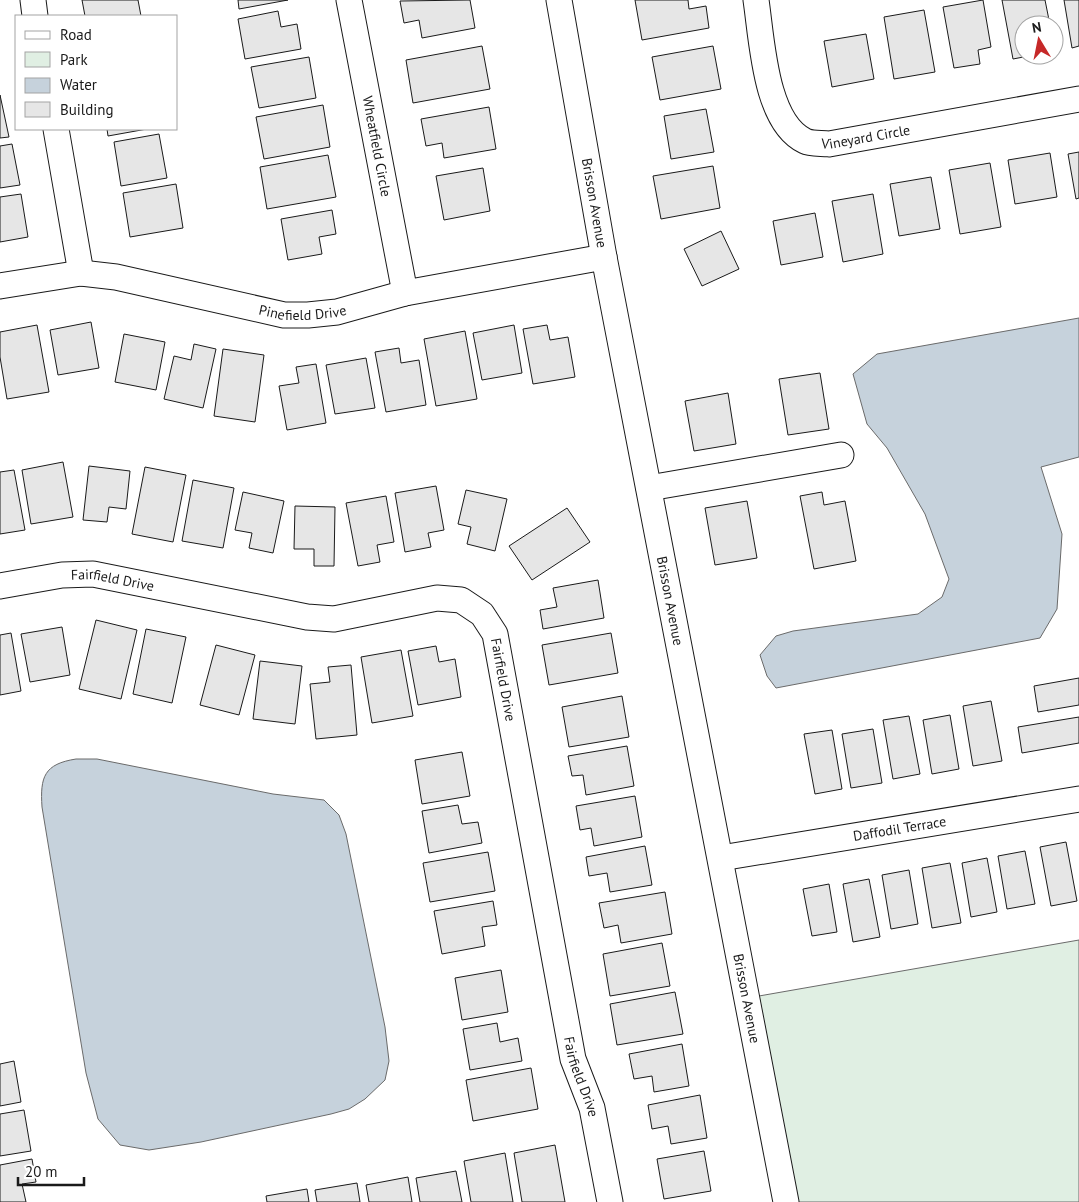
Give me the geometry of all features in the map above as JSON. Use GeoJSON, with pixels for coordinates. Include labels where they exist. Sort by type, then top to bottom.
{"type":"FeatureCollection","features":[{"type":"Feature","properties":{"kind":"street"},"geometry":{"type":"LineString","coordinates":[[32,0],[36,15]]}},
{"type":"Feature","properties":{"kind":"street","name":"Wheatfield Circle"},"geometry":{"type":"LineString","coordinates":[[349,0],[405,293]]}},
{"type":"Feature","properties":{"kind":"street","name":"Brisson Avenue"},"geometry":{"type":"LineString","coordinates":[[560,0],[604,257],[786,1202]]}},
{"type":"Feature","properties":{"kind":"street","name":"Vineyard Circle"},"geometry":{"type":"LineString","coordinates":[[756,0],[772,98],[784,123],[806,142],[828,144],[1079,99]]}},
{"type":"Feature","properties":{"kind":"street"},"geometry":{"type":"LineString","coordinates":[[56,130],[82,273]]}},
{"type":"Feature","properties":{"kind":"street","name":"Pinefield Drive"},"geometry":{"type":"LineString","coordinates":[[0,286],[82,273],[116,277],[284,314],[308,315],[337,312],[405,293],[604,257]]}},
{"type":"Feature","properties":{"kind":"street"},"geometry":{"type":"LineString","coordinates":[[649,488],[841,455]]}},
{"type":"Feature","properties":{"kind":"street","name":"Fairfield Drive"},"geometry":{"type":"LineString","coordinates":[[0,586],[62,575],[93,574],[306,618],[334,618],[437,598],[460,600],[482,614],[495,634],[573,1059],[592,1108],[610,1202]]}},
{"type":"Feature","properties":{"kind":"street","name":"Daffodil Terrace"},"geometry":{"type":"LineString","coordinates":[[721,858],[1079,799]]}},
{"type":"Feature","properties":{"kind":"green space"},"geometry":{"type":"Polygon","coordinates":[[[1079,940],[1079,1202],[798,1202],[759,996],[1079,940]]]}},
{"type":"Feature","properties":{"kind":"water"},"geometry":{"type":"Polygon","coordinates":[[[1079,318],[1079,457],[1041,467],[1062,534],[1057,609],[1040,638],[776,688],[767,676],[760,655],[776,636],[793,631],[918,614],[942,597],[949,579],[925,514],[887,448],[867,424],[853,374],[877,354],[1079,318]]]}},
{"type":"Feature","properties":{"kind":"water"},"geometry":{"type":"Polygon","coordinates":[[[76,759],[97,759],[273,794],[324,800],[339,815],[346,834],[385,1027],[389,1061],[385,1080],[365,1099],[349,1109],[331,1114],[201,1142],[149,1150],[120,1145],[98,1119],[86,1073],[42,807],[42,788],[46,774],[57,764],[76,759]]]}},
{"type":"Feature","properties":{"kind":"building"},"geometry":{"type":"Polygon","coordinates":[[[82,0],[138,0],[141,15],[85,15],[82,0]]]}},
{"type":"Feature","properties":{"kind":"building"},"geometry":{"type":"Polygon","coordinates":[[[238,0],[288,0],[239,9],[238,0]]]}},
{"type":"Feature","properties":{"kind":"building"},"geometry":{"type":"Polygon","coordinates":[[[470,0],[475,28],[422,38],[419,20],[404,23],[400,1],[470,0]]]}},
{"type":"Feature","properties":{"kind":"building"},"geometry":{"type":"Polygon","coordinates":[[[635,0],[688,0],[689,9],[706,6],[709,28],[642,40],[635,0]]]}},
{"type":"Feature","properties":{"kind":"building"},"geometry":{"type":"Polygon","coordinates":[[[983,0],[991,47],[978,50],[980,64],[954,68],[943,7],[983,0]]]}},
{"type":"Feature","properties":{"kind":"building"},"geometry":{"type":"Polygon","coordinates":[[[1002,0],[1045,0],[1048,15],[1014,15],[1013,59],[1002,0]]]}},
{"type":"Feature","properties":{"kind":"building"},"geometry":{"type":"Polygon","coordinates":[[[1064,0],[1079,0],[1079,46],[1072,48],[1064,0]]]}},
{"type":"Feature","properties":{"kind":"building"},"geometry":{"type":"Polygon","coordinates":[[[924,10],[935,72],[894,79],[884,17],[924,10]]]}},
{"type":"Feature","properties":{"kind":"building"},"geometry":{"type":"Polygon","coordinates":[[[278,11],[281,27],[297,24],[301,49],[245,59],[238,19],[278,11]]]}},
{"type":"Feature","properties":{"kind":"building"},"geometry":{"type":"Polygon","coordinates":[[[866,34],[874,79],[832,87],[824,41],[866,34]]]}},
{"type":"Feature","properties":{"kind":"building"},"geometry":{"type":"Polygon","coordinates":[[[482,46],[490,89],[413,103],[406,60],[482,46]]]}},
{"type":"Feature","properties":{"kind":"building"},"geometry":{"type":"Polygon","coordinates":[[[713,46],[721,89],[660,100],[652,57],[713,46]]]}},
{"type":"Feature","properties":{"kind":"building"},"geometry":{"type":"Polygon","coordinates":[[[309,57],[316,98],[259,108],[251,67],[309,57]]]}},
{"type":"Feature","properties":{"kind":"building"},"geometry":{"type":"Polygon","coordinates":[[[0,95],[9,137],[0,138],[0,95]]]}},
{"type":"Feature","properties":{"kind":"building"},"geometry":{"type":"Polygon","coordinates":[[[323,105],[330,147],[264,159],[256,117],[323,105]]]}},
{"type":"Feature","properties":{"kind":"building"},"geometry":{"type":"Polygon","coordinates":[[[489,107],[496,149],[444,158],[442,143],[426,146],[421,119],[489,107]]]}},
{"type":"Feature","properties":{"kind":"building"},"geometry":{"type":"Polygon","coordinates":[[[706,109],[714,152],[671,159],[664,116],[706,109]]]}},
{"type":"Feature","properties":{"kind":"building"},"geometry":{"type":"Polygon","coordinates":[[[107,130],[141,130],[108,136],[107,130]]]}},
{"type":"Feature","properties":{"kind":"building"},"geometry":{"type":"Polygon","coordinates":[[[159,134],[167,178],[121,186],[114,142],[159,134]]]}},
{"type":"Feature","properties":{"kind":"building"},"geometry":{"type":"Polygon","coordinates":[[[12,144],[20,185],[0,188],[0,146],[12,144]]]}},
{"type":"Feature","properties":{"kind":"building"},"geometry":{"type":"Polygon","coordinates":[[[1079,152],[1079,198],[1076,199],[1068,154],[1079,152]]]}},
{"type":"Feature","properties":{"kind":"building"},"geometry":{"type":"Polygon","coordinates":[[[1050,153],[1057,197],[1015,204],[1008,160],[1050,153]]]}},
{"type":"Feature","properties":{"kind":"building"},"geometry":{"type":"Polygon","coordinates":[[[328,155],[336,197],[267,209],[260,167],[328,155]]]}},
{"type":"Feature","properties":{"kind":"building"},"geometry":{"type":"Polygon","coordinates":[[[990,163],[1001,227],[960,234],[949,170],[990,163]]]}},
{"type":"Feature","properties":{"kind":"building"},"geometry":{"type":"Polygon","coordinates":[[[713,166],[720,208],[661,219],[653,176],[713,166]]]}},
{"type":"Feature","properties":{"kind":"building"},"geometry":{"type":"Polygon","coordinates":[[[483,168],[490,211],[444,220],[436,176],[483,168]]]}},
{"type":"Feature","properties":{"kind":"building"},"geometry":{"type":"Polygon","coordinates":[[[931,177],[940,229],[899,236],[890,184],[931,177]]]}},
{"type":"Feature","properties":{"kind":"building"},"geometry":{"type":"Polygon","coordinates":[[[176,184],[183,228],[130,237],[123,193],[176,184]]]}},
{"type":"Feature","properties":{"kind":"building"},"geometry":{"type":"Polygon","coordinates":[[[21,194],[28,237],[0,242],[0,197],[21,194]]]}},
{"type":"Feature","properties":{"kind":"building"},"geometry":{"type":"Polygon","coordinates":[[[873,194],[883,254],[843,262],[832,201],[873,194]]]}},
{"type":"Feature","properties":{"kind":"building"},"geometry":{"type":"Polygon","coordinates":[[[332,210],[336,234],[319,237],[322,254],[288,260],[281,219],[332,210]]]}},
{"type":"Feature","properties":{"kind":"building"},"geometry":{"type":"Polygon","coordinates":[[[815,213],[823,257],[781,265],[773,221],[815,213]]]}},
{"type":"Feature","properties":{"kind":"building"},"geometry":{"type":"Polygon","coordinates":[[[721,231],[739,269],[702,286],[684,249],[721,231]]]}},
{"type":"Feature","properties":{"kind":"building"},"geometry":{"type":"Polygon","coordinates":[[[91,322],[99,368],[58,375],[50,330],[91,322]]]}},
{"type":"Feature","properties":{"kind":"building"},"geometry":{"type":"Polygon","coordinates":[[[37,325],[49,392],[7,399],[0,357],[0,332],[37,325]]]}},
{"type":"Feature","properties":{"kind":"building"},"geometry":{"type":"Polygon","coordinates":[[[514,325],[522,373],[482,380],[473,333],[514,325]]]}},
{"type":"Feature","properties":{"kind":"building"},"geometry":{"type":"Polygon","coordinates":[[[547,325],[550,340],[568,337],[575,377],[533,384],[523,329],[547,325]]]}},
{"type":"Feature","properties":{"kind":"building"},"geometry":{"type":"Polygon","coordinates":[[[465,331],[477,399],[436,406],[424,339],[465,331]]]}},
{"type":"Feature","properties":{"kind":"building"},"geometry":{"type":"Polygon","coordinates":[[[124,334],[165,342],[156,390],[115,382],[124,334]]]}},
{"type":"Feature","properties":{"kind":"building"},"geometry":{"type":"Polygon","coordinates":[[[194,344],[216,349],[203,408],[164,399],[174,356],[191,360],[194,344]]]}},
{"type":"Feature","properties":{"kind":"building"},"geometry":{"type":"Polygon","coordinates":[[[399,348],[401,363],[419,360],[426,405],[386,412],[375,352],[399,348]]]}},
{"type":"Feature","properties":{"kind":"building"},"geometry":{"type":"Polygon","coordinates":[[[223,349],[264,355],[255,422],[214,416],[223,349]]]}},
{"type":"Feature","properties":{"kind":"building"},"geometry":{"type":"Polygon","coordinates":[[[366,358],[375,408],[335,414],[326,365],[366,358]]]}},
{"type":"Feature","properties":{"kind":"building"},"geometry":{"type":"Polygon","coordinates":[[[316,364],[326,423],[287,430],[279,386],[299,383],[296,367],[316,364]]]}},
{"type":"Feature","properties":{"kind":"building"},"geometry":{"type":"Polygon","coordinates":[[[820,373],[829,429],[788,435],[779,379],[820,373]]]}},
{"type":"Feature","properties":{"kind":"building"},"geometry":{"type":"Polygon","coordinates":[[[728,393],[736,444],[694,451],[685,401],[728,393]]]}},
{"type":"Feature","properties":{"kind":"building"},"geometry":{"type":"Polygon","coordinates":[[[63,462],[73,517],[31,524],[22,470],[63,462]]]}},
{"type":"Feature","properties":{"kind":"building"},"geometry":{"type":"Polygon","coordinates":[[[89,466],[130,471],[126,509],[109,507],[107,522],[83,520],[89,466]]]}},
{"type":"Feature","properties":{"kind":"building"},"geometry":{"type":"Polygon","coordinates":[[[145,467],[186,475],[173,542],[132,534],[145,467]]]}},
{"type":"Feature","properties":{"kind":"building"},"geometry":{"type":"Polygon","coordinates":[[[14,470],[25,530],[0,534],[0,472],[14,470]]]}},
{"type":"Feature","properties":{"kind":"building"},"geometry":{"type":"Polygon","coordinates":[[[193,480],[234,488],[223,548],[182,541],[193,480]]]}},
{"type":"Feature","properties":{"kind":"building"},"geometry":{"type":"Polygon","coordinates":[[[436,486],[444,530],[428,533],[431,547],[405,552],[395,493],[436,486]]]}},
{"type":"Feature","properties":{"kind":"building"},"geometry":{"type":"Polygon","coordinates":[[[466,490],[507,499],[495,551],[467,544],[471,527],[458,524],[466,490]]]}},
{"type":"Feature","properties":{"kind":"building"},"geometry":{"type":"Polygon","coordinates":[[[243,492],[284,501],[273,553],[249,548],[252,533],[235,530],[243,492]]]}},
{"type":"Feature","properties":{"kind":"building"},"geometry":{"type":"Polygon","coordinates":[[[822,492],[824,505],[845,501],[856,561],[814,569],[800,496],[822,492]]]}},
{"type":"Feature","properties":{"kind":"building"},"geometry":{"type":"Polygon","coordinates":[[[386,496],[394,542],[377,545],[380,562],[358,566],[346,503],[386,496]]]}},
{"type":"Feature","properties":{"kind":"building"},"geometry":{"type":"Polygon","coordinates":[[[747,501],[757,558],[715,565],[705,508],[747,501]]]}},
{"type":"Feature","properties":{"kind":"building"},"geometry":{"type":"Polygon","coordinates":[[[295,506],[335,507],[334,566],[314,566],[314,549],[294,549],[295,506]]]}},
{"type":"Feature","properties":{"kind":"building"},"geometry":{"type":"Polygon","coordinates":[[[567,508],[590,542],[532,580],[509,546],[567,508]]]}},
{"type":"Feature","properties":{"kind":"building"},"geometry":{"type":"Polygon","coordinates":[[[598,580],[604,618],[543,629],[540,610],[557,607],[553,588],[598,580]]]}},
{"type":"Feature","properties":{"kind":"building"},"geometry":{"type":"Polygon","coordinates":[[[96,620],[137,630],[121,699],[79,689],[96,620]]]}},
{"type":"Feature","properties":{"kind":"building"},"geometry":{"type":"Polygon","coordinates":[[[62,627],[70,675],[30,682],[21,634],[62,627]]]}},
{"type":"Feature","properties":{"kind":"building"},"geometry":{"type":"Polygon","coordinates":[[[146,629],[186,637],[172,703],[133,694],[146,629]]]}},
{"type":"Feature","properties":{"kind":"building"},"geometry":{"type":"Polygon","coordinates":[[[11,633],[21,691],[0,695],[0,635],[11,633]]]}},
{"type":"Feature","properties":{"kind":"building"},"geometry":{"type":"Polygon","coordinates":[[[611,633],[618,673],[549,685],[542,645],[611,633]]]}},
{"type":"Feature","properties":{"kind":"building"},"geometry":{"type":"Polygon","coordinates":[[[216,645],[255,655],[239,715],[200,705],[216,645]]]}},
{"type":"Feature","properties":{"kind":"building"},"geometry":{"type":"Polygon","coordinates":[[[436,646],[439,662],[455,659],[461,697],[418,705],[408,651],[436,646]]]}},
{"type":"Feature","properties":{"kind":"building"},"geometry":{"type":"Polygon","coordinates":[[[401,650],[413,716],[372,723],[361,657],[401,650]]]}},
{"type":"Feature","properties":{"kind":"building"},"geometry":{"type":"Polygon","coordinates":[[[260,661],[302,666],[295,724],[253,719],[260,661]]]}},
{"type":"Feature","properties":{"kind":"building"},"geometry":{"type":"Polygon","coordinates":[[[351,665],[357,735],[316,739],[310,684],[330,682],[328,667],[351,665]]]}},
{"type":"Feature","properties":{"kind":"building"},"geometry":{"type":"Polygon","coordinates":[[[1079,678],[1079,705],[1038,712],[1034,686],[1079,678]]]}},
{"type":"Feature","properties":{"kind":"building"},"geometry":{"type":"Polygon","coordinates":[[[622,696],[629,737],[569,747],[562,707],[622,696]]]}},
{"type":"Feature","properties":{"kind":"building"},"geometry":{"type":"Polygon","coordinates":[[[991,701],[1002,761],[973,766],[963,706],[991,701]]]}},
{"type":"Feature","properties":{"kind":"building"},"geometry":{"type":"Polygon","coordinates":[[[950,715],[959,769],[932,774],[923,720],[950,715]]]}},
{"type":"Feature","properties":{"kind":"building"},"geometry":{"type":"Polygon","coordinates":[[[909,716],[920,774],[893,779],[883,720],[909,716]]]}},
{"type":"Feature","properties":{"kind":"building"},"geometry":{"type":"Polygon","coordinates":[[[1079,717],[1079,743],[1022,753],[1018,727],[1079,717]]]}},
{"type":"Feature","properties":{"kind":"building"},"geometry":{"type":"Polygon","coordinates":[[[873,729],[882,783],[851,788],[842,734],[873,729]]]}},
{"type":"Feature","properties":{"kind":"building"},"geometry":{"type":"Polygon","coordinates":[[[832,730],[842,789],[815,794],[804,734],[832,730]]]}},
{"type":"Feature","properties":{"kind":"building"},"geometry":{"type":"Polygon","coordinates":[[[627,746],[634,786],[586,795],[583,775],[572,776],[568,756],[627,746]]]}},
{"type":"Feature","properties":{"kind":"building"},"geometry":{"type":"Polygon","coordinates":[[[462,752],[470,796],[422,804],[415,760],[462,752]]]}},
{"type":"Feature","properties":{"kind":"building"},"geometry":{"type":"Polygon","coordinates":[[[635,796],[642,837],[594,846],[591,828],[580,830],[576,806],[635,796]]]}},
{"type":"Feature","properties":{"kind":"building"},"geometry":{"type":"Polygon","coordinates":[[[458,805],[462,824],[478,822],[482,843],[429,853],[422,811],[458,805]]]}},
{"type":"Feature","properties":{"kind":"building"},"geometry":{"type":"Polygon","coordinates":[[[1066,842],[1077,901],[1051,906],[1040,847],[1066,842]]]}},
{"type":"Feature","properties":{"kind":"building"},"geometry":{"type":"Polygon","coordinates":[[[645,846],[652,885],[610,892],[607,873],[589,876],[586,857],[645,846]]]}},
{"type":"Feature","properties":{"kind":"building"},"geometry":{"type":"Polygon","coordinates":[[[1025,851],[1035,904],[1007,909],[998,856],[1025,851]]]}},
{"type":"Feature","properties":{"kind":"building"},"geometry":{"type":"Polygon","coordinates":[[[488,852],[495,891],[430,902],[423,863],[488,852]]]}},
{"type":"Feature","properties":{"kind":"building"},"geometry":{"type":"Polygon","coordinates":[[[987,858],[997,912],[971,917],[962,863],[987,858]]]}},
{"type":"Feature","properties":{"kind":"building"},"geometry":{"type":"Polygon","coordinates":[[[950,863],[961,923],[932,928],[922,868],[950,863]]]}},
{"type":"Feature","properties":{"kind":"building"},"geometry":{"type":"Polygon","coordinates":[[[909,870],[918,924],[891,929],[882,875],[909,870]]]}},
{"type":"Feature","properties":{"kind":"building"},"geometry":{"type":"Polygon","coordinates":[[[869,879],[880,937],[853,942],[843,884],[869,879]]]}},
{"type":"Feature","properties":{"kind":"building"},"geometry":{"type":"Polygon","coordinates":[[[829,884],[837,932],[812,936],[803,889],[829,884]]]}},
{"type":"Feature","properties":{"kind":"building"},"geometry":{"type":"Polygon","coordinates":[[[665,892],[672,934],[621,943],[618,925],[604,928],[599,903],[665,892]]]}},
{"type":"Feature","properties":{"kind":"building"},"geometry":{"type":"Polygon","coordinates":[[[493,901],[497,925],[482,927],[485,946],[442,954],[434,911],[493,901]]]}},
{"type":"Feature","properties":{"kind":"building"},"geometry":{"type":"Polygon","coordinates":[[[662,943],[670,986],[610,996],[603,954],[662,943]]]}},
{"type":"Feature","properties":{"kind":"building"},"geometry":{"type":"Polygon","coordinates":[[[501,970],[508,1012],[462,1020],[455,978],[501,970]]]}},
{"type":"Feature","properties":{"kind":"building"},"geometry":{"type":"Polygon","coordinates":[[[675,992],[683,1034],[617,1045],[610,1004],[675,992]]]}},
{"type":"Feature","properties":{"kind":"building"},"geometry":{"type":"Polygon","coordinates":[[[497,1023],[500,1042],[518,1038],[522,1061],[470,1070],[463,1029],[497,1023]]]}},
{"type":"Feature","properties":{"kind":"building"},"geometry":{"type":"Polygon","coordinates":[[[682,1044],[689,1086],[654,1092],[652,1076],[634,1079],[629,1054],[682,1044]]]}},
{"type":"Feature","properties":{"kind":"building"},"geometry":{"type":"Polygon","coordinates":[[[14,1061],[21,1102],[0,1106],[0,1064],[14,1061]]]}},
{"type":"Feature","properties":{"kind":"building"},"geometry":{"type":"Polygon","coordinates":[[[531,1068],[538,1109],[473,1121],[466,1080],[531,1068]]]}},
{"type":"Feature","properties":{"kind":"building"},"geometry":{"type":"Polygon","coordinates":[[[700,1095],[707,1138],[671,1144],[668,1126],[652,1129],[648,1105],[700,1095]]]}},
{"type":"Feature","properties":{"kind":"building"},"geometry":{"type":"Polygon","coordinates":[[[24,1110],[31,1151],[0,1156],[0,1114],[24,1110]]]}},
{"type":"Feature","properties":{"kind":"building"},"geometry":{"type":"Polygon","coordinates":[[[555,1145],[565,1202],[522,1202],[514,1153],[555,1145]]]}},
{"type":"Feature","properties":{"kind":"building"},"geometry":{"type":"Polygon","coordinates":[[[704,1151],[711,1191],[664,1199],[657,1159],[704,1151]]]}},
{"type":"Feature","properties":{"kind":"building"},"geometry":{"type":"Polygon","coordinates":[[[505,1153],[513,1202],[471,1202],[464,1161],[505,1153]]]}},
{"type":"Feature","properties":{"kind":"building"},"geometry":{"type":"Polygon","coordinates":[[[32,1159],[36,1182],[22,1184],[26,1202],[0,1202],[0,1165],[32,1159]]]}},
{"type":"Feature","properties":{"kind":"building"},"geometry":{"type":"Polygon","coordinates":[[[456,1171],[462,1202],[420,1202],[416,1178],[456,1171]]]}},
{"type":"Feature","properties":{"kind":"building"},"geometry":{"type":"Polygon","coordinates":[[[408,1177],[412,1202],[369,1202],[366,1185],[408,1177]]]}},
{"type":"Feature","properties":{"kind":"building"},"geometry":{"type":"Polygon","coordinates":[[[357,1183],[360,1202],[317,1202],[315,1190],[357,1183]]]}},
{"type":"Feature","properties":{"kind":"building"},"geometry":{"type":"Polygon","coordinates":[[[307,1189],[309,1202],[267,1202],[266,1196],[307,1189]]]}}]}
